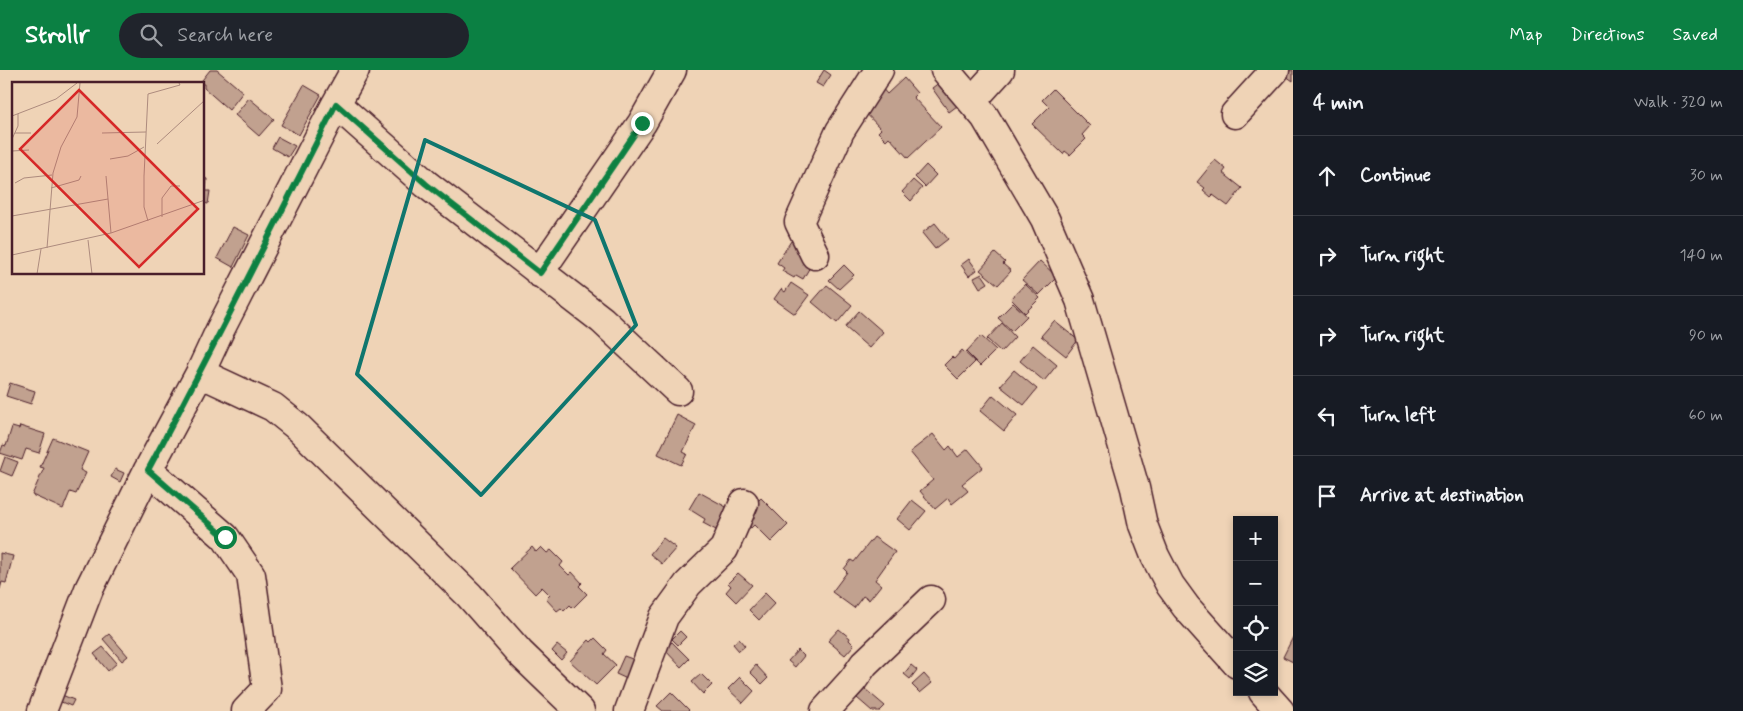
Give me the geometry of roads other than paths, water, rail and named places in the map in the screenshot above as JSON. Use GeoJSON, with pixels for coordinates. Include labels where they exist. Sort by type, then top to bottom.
{"type":"FeatureCollection","features":[{"type":"Feature","properties":{"kind":"street"},"geometry":{"type":"LineString","coordinates":[[42,711],[89,589],[148,470],[200,373],[220,330],[355,70]]}},
{"type":"Feature","properties":{"kind":"street"},"geometry":{"type":"LineString","coordinates":[[540,273],[642,123],[672,70]]}},
{"type":"Feature","properties":{"kind":"street"},"geometry":{"type":"LineString","coordinates":[[815,255],[799,222],[840,131],[879,70]]}},
{"type":"Feature","properties":{"kind":"street"},"geometry":{"type":"LineString","coordinates":[[945,70],[985,117],[1045,219],[1080,300],[1135,488],[1143,525],[1155,556],[1170,585],[1233,659]]}},
{"type":"Feature","properties":{"kind":"street"},"geometry":{"type":"LineString","coordinates":[[972,101],[1000,70]]}},
{"type":"Feature","properties":{"kind":"street"},"geometry":{"type":"LineString","coordinates":[[1235,114],[1275,70]]}},
{"type":"Feature","properties":{"kind":"street"},"geometry":{"type":"LineString","coordinates":[[336,104],[426,184],[602,320],[678,391]]}},
{"type":"Feature","properties":{"kind":"street"},"geometry":{"type":"LineString","coordinates":[[200,373],[273,407],[299,428],[469,595],[520,653],[580,711]]}},
{"type":"Feature","properties":{"kind":"street"},"geometry":{"type":"LineString","coordinates":[[148,470],[225,537],[251,575],[267,690],[246,711]]}},
{"type":"Feature","properties":{"kind":"street"},"geometry":{"type":"LineString","coordinates":[[629,711],[664,618],[688,584],[724,549],[744,503]]}},
{"type":"Feature","properties":{"kind":"street"},"geometry":{"type":"LineString","coordinates":[[825,711],[853,680],[864,664],[931,600]]}},
{"type":"Feature","properties":{"kind":"street"},"geometry":{"type":"LineString","coordinates":[[1267,696],[1280,711]]}}]}
